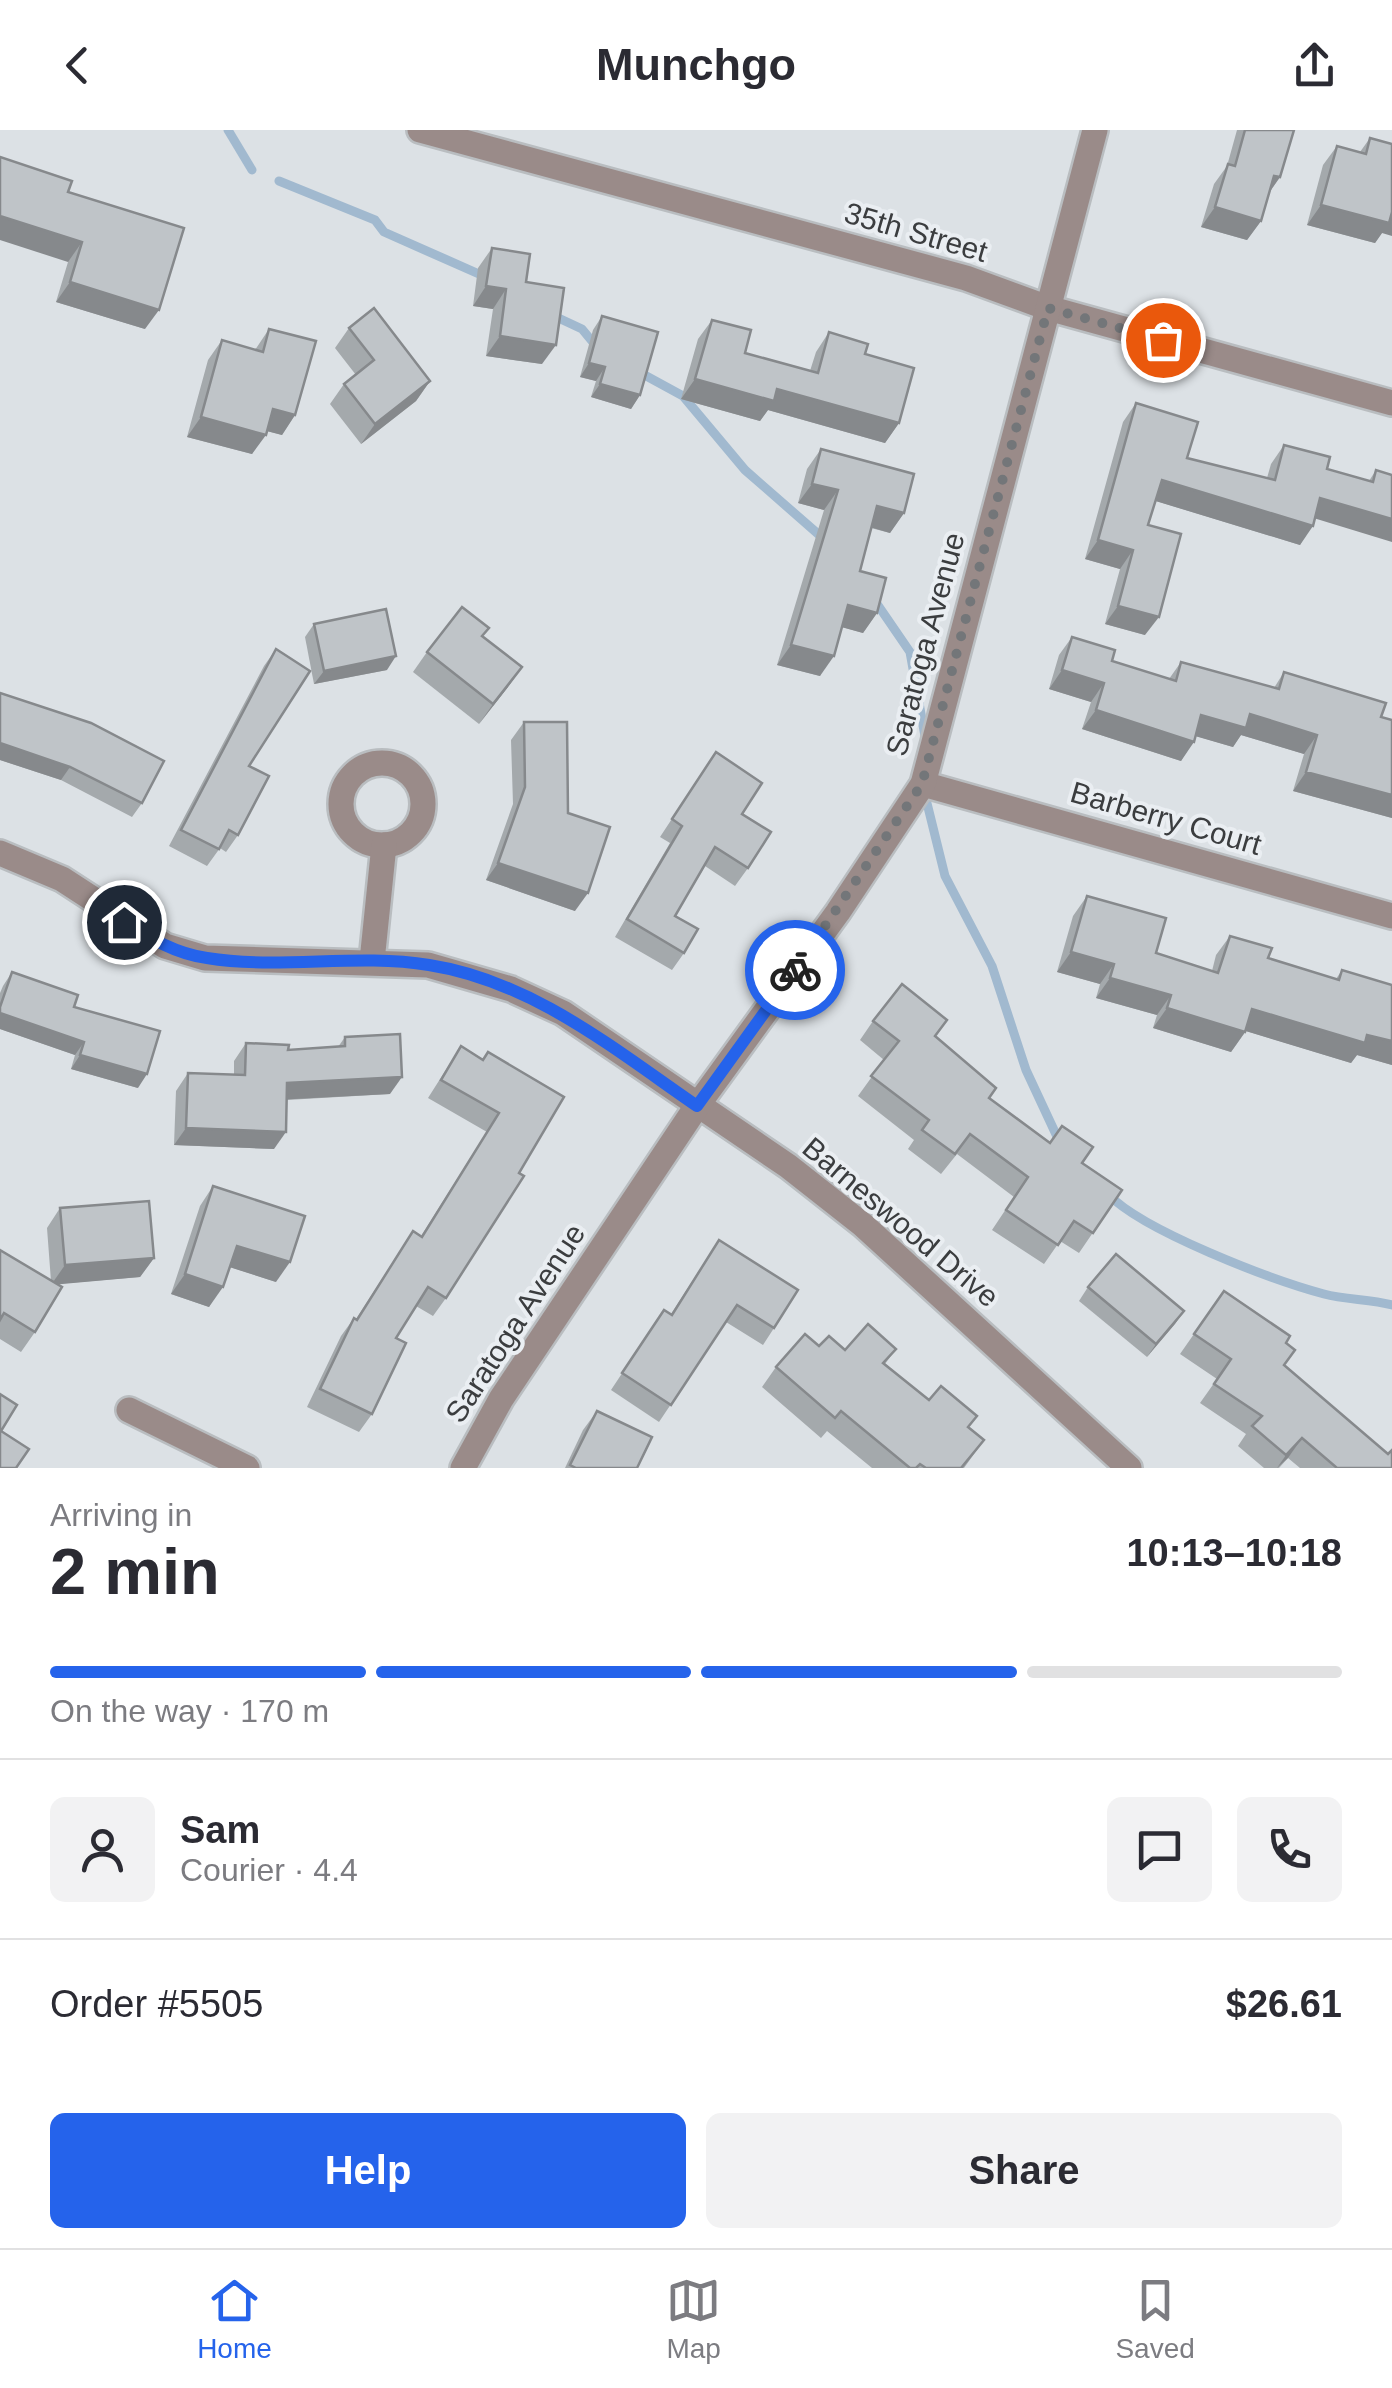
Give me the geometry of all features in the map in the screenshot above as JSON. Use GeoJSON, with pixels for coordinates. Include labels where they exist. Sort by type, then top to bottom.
{"type":"FeatureCollection","features":[{"type":"Feature","properties":{"kind":"street","name":"35th Street"},"geometry":{"type":"LineString","coordinates":[[420,130],[966,278],[1048,308],[1392,403]]}},
{"type":"Feature","properties":{"kind":"street","name":"Saratoga Avenue"},"geometry":{"type":"LineString","coordinates":[[463,1468],[502,1399],[697,1106],[838,912],[922,784],[1095,130]]}},
{"type":"Feature","properties":{"kind":"street","name":"Barberry Court"},"geometry":{"type":"LineString","coordinates":[[922,784],[1392,916]]}},
{"type":"Feature","properties":{"kind":"street"},"geometry":{"type":"LineString","coordinates":[[372,961],[384,845]]}},
{"type":"Feature","properties":{"kind":"street","name":"Barneswood Drive"},"geometry":{"type":"LineString","coordinates":[[0,853],[62,879],[165,946],[205,958],[428,964],[511,990],[562,1013],[788,1166],[863,1225],[1129,1468]]}},
{"type":"Feature","properties":{"kind":"street"},"geometry":{"type":"LineString","coordinates":[[129,1410],[247,1468]]}},
{"type":"Feature","properties":{"kind":"building"},"geometry":{"type":"Polygon","coordinates":[[[1245,130],[1294,130],[1280,177],[1274,176],[1261,221],[1215,207],[1228,164],[1235,166],[1245,130]]]}},
{"type":"Feature","properties":{"kind":"building"},"geometry":{"type":"Polygon","coordinates":[[[1370,138],[1392,144],[1389,223],[1321,205],[1337,146],[1366,154],[1370,138]]]}},
{"type":"Feature","properties":{"kind":"building"},"geometry":{"type":"Polygon","coordinates":[[[0,157],[72,181],[68,192],[184,228],[159,310],[70,282],[82,242],[0,216],[0,157]]]}},
{"type":"Feature","properties":{"kind":"building"},"geometry":{"type":"Polygon","coordinates":[[[492,248],[530,254],[526,282],[564,288],[556,345],[500,336],[506,289],[486,286],[492,248]]]}},
{"type":"Feature","properties":{"kind":"building"},"geometry":{"type":"Polygon","coordinates":[[[374,308],[430,381],[375,424],[344,384],[374,360],[349,328],[374,308]]]}},
{"type":"Feature","properties":{"kind":"building"},"geometry":{"type":"Polygon","coordinates":[[[602,316],[658,332],[640,395],[600,384],[605,367],[589,363],[602,316]]]}},
{"type":"Feature","properties":{"kind":"building"},"geometry":{"type":"Polygon","coordinates":[[[712,320],[751,330],[745,353],[818,373],[829,332],[868,344],[865,354],[914,368],[899,423],[777,389],[774,401],[695,379],[712,320]]]}},
{"type":"Feature","properties":{"kind":"building"},"geometry":{"type":"Polygon","coordinates":[[[269,329],[316,341],[295,415],[273,409],[266,435],[201,417],[222,340],[263,352],[269,329]]]}},
{"type":"Feature","properties":{"kind":"building"},"geometry":{"type":"Polygon","coordinates":[[[1136,403],[1198,422],[1187,458],[1275,480],[1284,445],[1330,457],[1327,469],[1373,482],[1376,470],[1392,475],[1392,519],[1320,498],[1313,526],[1162,480],[1148,525],[1181,534],[1159,617],[1118,606],[1133,550],[1098,540],[1136,403]]]}},
{"type":"Feature","properties":{"kind":"building"},"geometry":{"type":"Polygon","coordinates":[[[821,449],[914,474],[904,513],[877,506],[860,571],[886,578],[877,613],[848,605],[834,656],[791,645],[838,490],[812,484],[821,449]]]}},
{"type":"Feature","properties":{"kind":"building"},"geometry":{"type":"Polygon","coordinates":[[[462,607],[489,628],[482,636],[522,667],[493,704],[427,652],[462,607]]]}},
{"type":"Feature","properties":{"kind":"building"},"geometry":{"type":"Polygon","coordinates":[[[386,609],[396,656],[324,671],[314,624],[386,609]]]}},
{"type":"Feature","properties":{"kind":"building"},"geometry":{"type":"Polygon","coordinates":[[[1072,637],[1115,650],[1112,661],[1176,681],[1181,662],[1279,689],[1284,672],[1386,703],[1381,717],[1392,720],[1392,795],[1306,772],[1317,735],[1250,714],[1246,728],[1201,715],[1194,742],[1096,710],[1104,683],[1062,670],[1072,637]]]}},
{"type":"Feature","properties":{"kind":"building"},"geometry":{"type":"Polygon","coordinates":[[[276,649],[310,671],[249,766],[269,776],[238,835],[229,830],[219,849],[181,830],[276,649]]]}},
{"type":"Feature","properties":{"kind":"building"},"geometry":{"type":"Polygon","coordinates":[[[0,693],[91,723],[164,761],[142,803],[70,767],[0,743],[0,693]]]}},
{"type":"Feature","properties":{"kind":"building"},"geometry":{"type":"Polygon","coordinates":[[[524,722],[567,722],[568,813],[610,827],[588,893],[498,863],[525,787],[524,722]]]}},
{"type":"Feature","properties":{"kind":"building"},"geometry":{"type":"Polygon","coordinates":[[[716,752],[762,783],[742,814],[771,832],[748,868],[715,847],[675,916],[698,929],[684,953],[627,919],[682,826],[672,819],[716,752]]]}},
{"type":"Feature","properties":{"kind":"building"},"geometry":{"type":"Polygon","coordinates":[[[1087,896],[1166,918],[1156,953],[1218,973],[1230,936],[1272,948],[1268,958],[1339,980],[1342,970],[1392,985],[1392,1041],[1367,1035],[1365,1043],[1252,1009],[1245,1032],[1167,1008],[1171,995],[1110,978],[1114,964],[1071,952],[1087,896]]]}},
{"type":"Feature","properties":{"kind":"building"},"geometry":{"type":"Polygon","coordinates":[[[12,972],[78,995],[74,1007],[160,1031],[147,1074],[80,1055],[84,1042],[0,1013],[12,972]]]}},
{"type":"Feature","properties":{"kind":"building"},"geometry":{"type":"Polygon","coordinates":[[[902,984],[947,1020],[935,1036],[996,1088],[989,1098],[1050,1143],[1062,1126],[1093,1147],[1082,1163],[1122,1190],[1093,1233],[1074,1221],[1058,1245],[1006,1210],[1028,1177],[970,1134],[955,1154],[922,1130],[929,1120],[871,1076],[899,1041],[873,1021],[902,984]]]}},
{"type":"Feature","properties":{"kind":"building"},"geometry":{"type":"Polygon","coordinates":[[[400,1034],[402,1077],[287,1083],[286,1132],[186,1128],[188,1073],[245,1075],[246,1043],[289,1045],[288,1050],[345,1046],[345,1037],[400,1034]]]}},
{"type":"Feature","properties":{"kind":"building"},"geometry":{"type":"Polygon","coordinates":[[[461,1046],[483,1060],[488,1052],[564,1097],[519,1173],[524,1176],[446,1298],[428,1287],[396,1338],[406,1343],[372,1414],[320,1389],[354,1318],[357,1320],[413,1231],[422,1237],[499,1113],[441,1080],[461,1046]]]}},
{"type":"Feature","properties":{"kind":"building"},"geometry":{"type":"Polygon","coordinates":[[[213,1186],[305,1216],[290,1262],[237,1246],[223,1287],[185,1274],[213,1186]]]}},
{"type":"Feature","properties":{"kind":"building"},"geometry":{"type":"Polygon","coordinates":[[[149,1201],[154,1258],[65,1265],[60,1208],[149,1201]]]}},
{"type":"Feature","properties":{"kind":"building"},"geometry":{"type":"Polygon","coordinates":[[[719,1240],[798,1290],[774,1328],[737,1305],[671,1405],[622,1373],[664,1310],[672,1315],[719,1240]]]}},
{"type":"Feature","properties":{"kind":"building"},"geometry":{"type":"Polygon","coordinates":[[[0,1250],[62,1287],[35,1332],[4,1313],[0,1320],[0,1250]]]}},
{"type":"Feature","properties":{"kind":"building"},"geometry":{"type":"Polygon","coordinates":[[[1116,1254],[1184,1311],[1156,1344],[1088,1287],[1116,1254]]]}},
{"type":"Feature","properties":{"kind":"building"},"geometry":{"type":"Polygon","coordinates":[[[1224,1291],[1290,1336],[1286,1343],[1295,1350],[1284,1365],[1388,1454],[1392,1450],[1392,1468],[1337,1468],[1302,1438],[1286,1455],[1252,1426],[1262,1416],[1214,1384],[1231,1359],[1194,1334],[1224,1291]]]}},
{"type":"Feature","properties":{"kind":"building"},"geometry":{"type":"Polygon","coordinates":[[[868,1324],[896,1349],[883,1363],[929,1400],[941,1386],[977,1416],[968,1427],[984,1440],[961,1468],[926,1468],[920,1464],[910,1468],[841,1411],[835,1418],[776,1367],[805,1334],[819,1346],[829,1336],[845,1350],[868,1324]]]}},
{"type":"Feature","properties":{"kind":"building"},"geometry":{"type":"Polygon","coordinates":[[[0,1394],[17,1405],[1,1431],[29,1449],[16,1468],[0,1468],[0,1394]]]}},
{"type":"Feature","properties":{"kind":"building"},"geometry":{"type":"Polygon","coordinates":[[[597,1411],[652,1437],[637,1468],[570,1465],[597,1411]]]}},
{"type":"Feature","properties":{"kind":"waterway"},"geometry":{"type":"LineString","coordinates":[[228,130],[252,170]]}},
{"type":"Feature","properties":{"kind":"waterway"},"geometry":{"type":"LineString","coordinates":[[279,181],[375,220],[384,232],[488,278]]}},
{"type":"Feature","properties":{"kind":"waterway"},"geometry":{"type":"LineString","coordinates":[[552,315],[582,329],[596,346]]}},
{"type":"Feature","properties":{"kind":"waterway"},"geometry":{"type":"LineString","coordinates":[[639,372],[683,396],[745,470],[825,540]]}},
{"type":"Feature","properties":{"kind":"waterway"},"geometry":{"type":"LineString","coordinates":[[873,598],[910,652],[926,742]]}},
{"type":"Feature","properties":{"kind":"waterway"},"geometry":{"type":"LineString","coordinates":[[924,791],[945,876],[992,966],[1026,1070],[1060,1143]]}},
{"type":"Feature","properties":{"kind":"waterway"},"geometry":{"type":"LineString","coordinates":[[1108,1194],[1149,1223],[1242,1266],[1324,1294],[1392,1305]]}},
{"type":"Feature","properties":{"kind":"way so far"},"geometry":{"type":"LineString","coordinates":[[795,970],[922,784],[1048,308],[1163,340]]}},
{"type":"Feature","properties":{"kind":"route"},"geometry":{"type":"LineString","coordinates":[[124,922],[165,946],[205,958],[428,964],[463,973],[562,1013],[697,1106],[795,970]]}}]}
